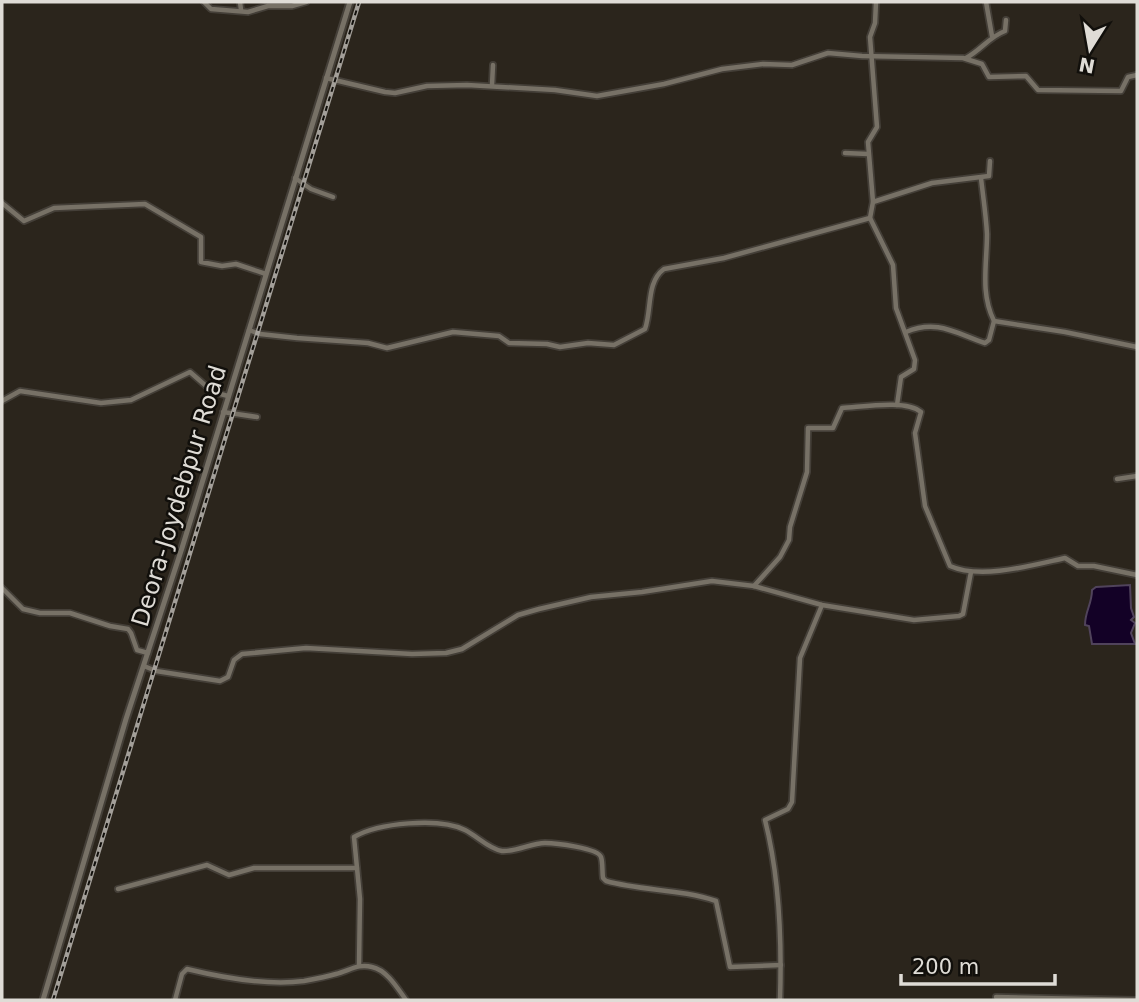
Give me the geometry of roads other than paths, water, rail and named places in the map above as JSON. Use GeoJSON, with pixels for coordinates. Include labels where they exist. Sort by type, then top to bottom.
{"type":"FeatureCollection","features":[{"type":"Feature","properties":{"kind":"street"},"geometry":{"type":"LineString","coordinates":[[204,2],[211,9],[253,12],[268,6],[292,6],[306,2]]}},
{"type":"Feature","properties":{"kind":"street"},"geometry":{"type":"LineString","coordinates":[[240,2],[241,10]]}},
{"type":"Feature","properties":{"kind":"street","name":"Deora-Joydebpur Road"},"geometry":{"type":"LineString","coordinates":[[43,1000],[327,78],[347,2]]}},
{"type":"Feature","properties":{"kind":"street"},"geometry":{"type":"LineString","coordinates":[[876,2],[875,23],[870,37],[877,127],[868,142],[873,202],[870,218],[894,265],[896,307],[915,364],[914,369],[902,376],[897,405]]}},
{"type":"Feature","properties":{"kind":"street"},"geometry":{"type":"LineString","coordinates":[[985,2],[992,36]]}},
{"type":"Feature","properties":{"kind":"street"},"geometry":{"type":"LineString","coordinates":[[965,58],[982,49],[992,36],[1005,31],[1006,20]]}},
{"type":"Feature","properties":{"kind":"street"},"geometry":{"type":"LineString","coordinates":[[327,78],[376,92],[396,93],[427,86],[492,85],[597,96],[664,84],[722,69],[764,64],[792,65],[828,52],[862,56],[965,58],[982,64],[989,77],[1026,76],[1038,90],[1121,91],[1128,77],[1137,75]]}},
{"type":"Feature","properties":{"kind":"street"},"geometry":{"type":"LineString","coordinates":[[492,85],[493,65]]}},
{"type":"Feature","properties":{"kind":"street"},"geometry":{"type":"LineString","coordinates":[[845,153],[868,154]]}},
{"type":"Feature","properties":{"kind":"street"},"geometry":{"type":"LineString","coordinates":[[873,202],[932,183],[981,178],[991,174],[990,161]]}},
{"type":"Feature","properties":{"kind":"street"},"geometry":{"type":"LineString","coordinates":[[296,178],[311,189],[333,197]]}},
{"type":"Feature","properties":{"kind":"street"},"geometry":{"type":"LineString","coordinates":[[906,332],[920,326],[933,325],[985,343],[989,340],[994,321],[987,309],[987,232],[981,178]]}},
{"type":"Feature","properties":{"kind":"street"},"geometry":{"type":"LineString","coordinates":[[2,203],[23,221],[54,208],[98,204],[147,204],[201,237],[201,262],[222,266],[236,264],[266,274]]}},
{"type":"Feature","properties":{"kind":"street"},"geometry":{"type":"LineString","coordinates":[[249,330],[272,335],[368,343],[387,348],[453,332],[499,337],[509,343],[560,347],[588,343],[614,345],[645,329],[653,284],[663,269],[724,258],[870,218]]}},
{"type":"Feature","properties":{"kind":"street"},"geometry":{"type":"LineString","coordinates":[[994,321],[1137,347]]}},
{"type":"Feature","properties":{"kind":"street"},"geometry":{"type":"LineString","coordinates":[[2,401],[20,391],[101,403],[131,400],[190,372],[213,391],[228,396]]}},
{"type":"Feature","properties":{"kind":"street"},"geometry":{"type":"LineString","coordinates":[[754,586],[780,557],[789,542],[790,527],[807,472],[808,428],[833,428],[842,408],[897,405],[916,408],[921,412],[915,433],[925,506],[950,566],[971,572],[1016,568],[1065,558],[1078,566],[1094,566],[1137,575]]}},
{"type":"Feature","properties":{"kind":"street"},"geometry":{"type":"LineString","coordinates":[[223,412],[257,417]]}},
{"type":"Feature","properties":{"kind":"street"},"geometry":{"type":"LineString","coordinates":[[1117,479],[1137,476]]}},
{"type":"Feature","properties":{"kind":"street"},"geometry":{"type":"LineString","coordinates":[[144,666],[156,671],[220,681],[228,677],[234,660],[242,654],[306,648],[412,654],[446,653],[461,649],[518,615],[591,597],[642,592],[712,580],[754,586],[822,605],[914,620],[959,616],[963,614],[971,572]]}},
{"type":"Feature","properties":{"kind":"street"},"geometry":{"type":"LineString","coordinates":[[2,588],[23,609],[40,613],[70,613],[128,629],[137,650],[149,653]]}},
{"type":"Feature","properties":{"kind":"street"},"geometry":{"type":"LineString","coordinates":[[780,1000],[782,943],[774,854],[765,820],[788,809],[792,803],[800,658],[822,605]]}},
{"type":"Feature","properties":{"kind":"street"},"geometry":{"type":"LineString","coordinates":[[359,966],[360,899],[354,837],[407,823],[433,822],[453,825],[503,851],[543,843],[581,848],[600,854],[603,878],[606,881],[632,888],[704,897],[716,901],[730,967],[781,965]]}},
{"type":"Feature","properties":{"kind":"street"},"geometry":{"type":"LineString","coordinates":[[118,889],[206,865],[229,875],[254,868],[356,868]]}},
{"type":"Feature","properties":{"kind":"street"},"geometry":{"type":"LineString","coordinates":[[175,1000],[182,974],[187,969],[249,980],[301,982],[338,974],[359,966],[378,969],[406,1000]]}},
{"type":"Feature","properties":{"kind":"street"},"geometry":{"type":"LineString","coordinates":[[996,997],[1137,1000]]}},
{"type":"Feature","properties":{"kind":"railway"},"geometry":{"type":"LineString","coordinates":[[53,1000],[359,2]]}}]}
